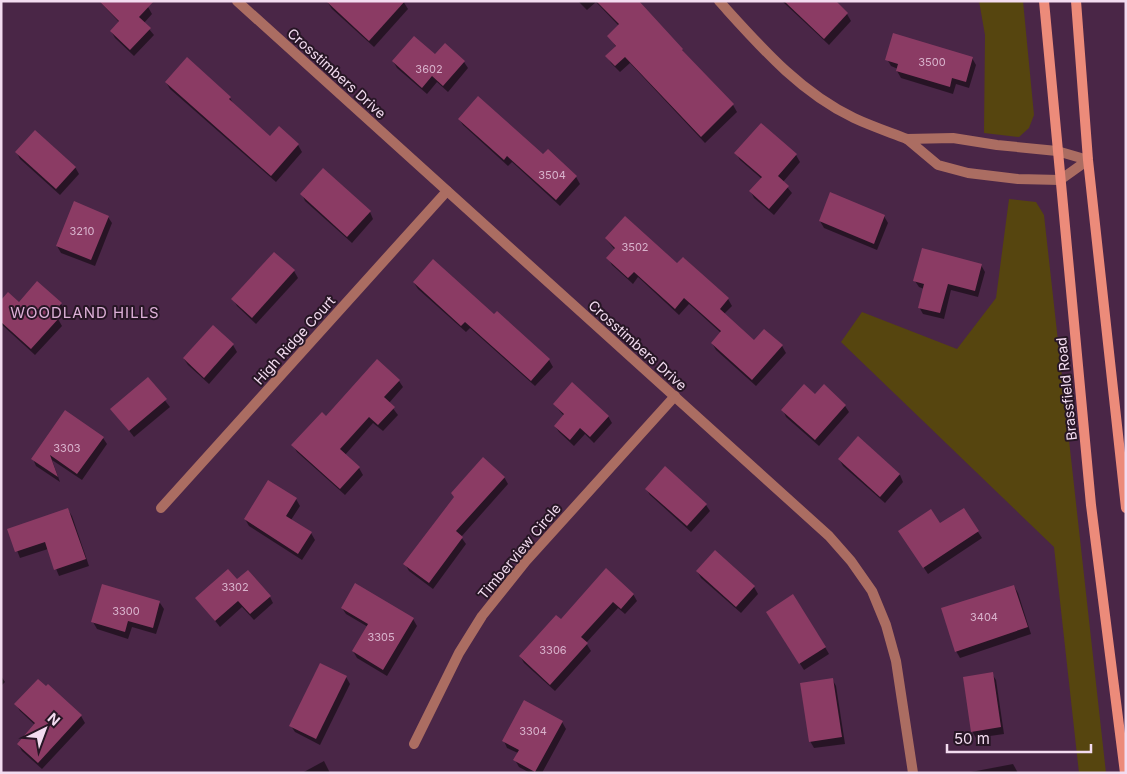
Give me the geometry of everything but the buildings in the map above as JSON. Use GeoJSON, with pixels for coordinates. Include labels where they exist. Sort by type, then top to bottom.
{"type":"FeatureCollection","features":[{"type":"Feature","properties":{"kind":"street","name":"Crosstimbers Drive"},"geometry":{"type":"LineString","coordinates":[[237,1],[829,536],[851,561],[872,591],[886,625],[896,661],[913,773]]}},
{"type":"Feature","properties":{"kind":"street"},"geometry":{"type":"LineString","coordinates":[[719,1],[778,64],[812,92],[853,117],[907,139],[938,166],[968,173],[1018,179],[1060,180],[1088,160]]}},
{"type":"Feature","properties":{"kind":"street","name":"Brassfield Road"},"geometry":{"type":"LineString","coordinates":[[1044,1],[1091,505],[1125,773]]}},
{"type":"Feature","properties":{"kind":"street"},"geometry":{"type":"LineString","coordinates":[[1076,1],[1088,160],[1126,508]]}},
{"type":"Feature","properties":{"kind":"street"},"geometry":{"type":"LineString","coordinates":[[907,139],[953,138],[1057,151],[1088,160]]}},
{"type":"Feature","properties":{"kind":"street","name":"High Ridge Court"},"geometry":{"type":"LineString","coordinates":[[160,508],[447,191]]}},
{"type":"Feature","properties":{"kind":"street","name":"Timberview Circle"},"geometry":{"type":"LineString","coordinates":[[414,744],[459,653],[482,616],[526,561],[675,396]]}},
{"type":"Feature","properties":{"kind":"shaded area"},"geometry":{"type":"Polygon","coordinates":[[[979,1],[1023,1],[1034,115],[1029,128],[1019,137],[984,133],[985,35],[979,1]]]}},
{"type":"Feature","properties":{"kind":"shaded area"},"geometry":{"type":"Polygon","coordinates":[[[1009,199],[1036,202],[1044,215],[1106,773],[1079,773],[1054,547],[841,342],[862,312],[957,349],[996,298],[1009,199]]]}},
{"type":"Feature","properties":{"kind":"district","name":"WOODLAND HILLS"},"geometry":{"type":"Point","coordinates":[85,312]}}]}
